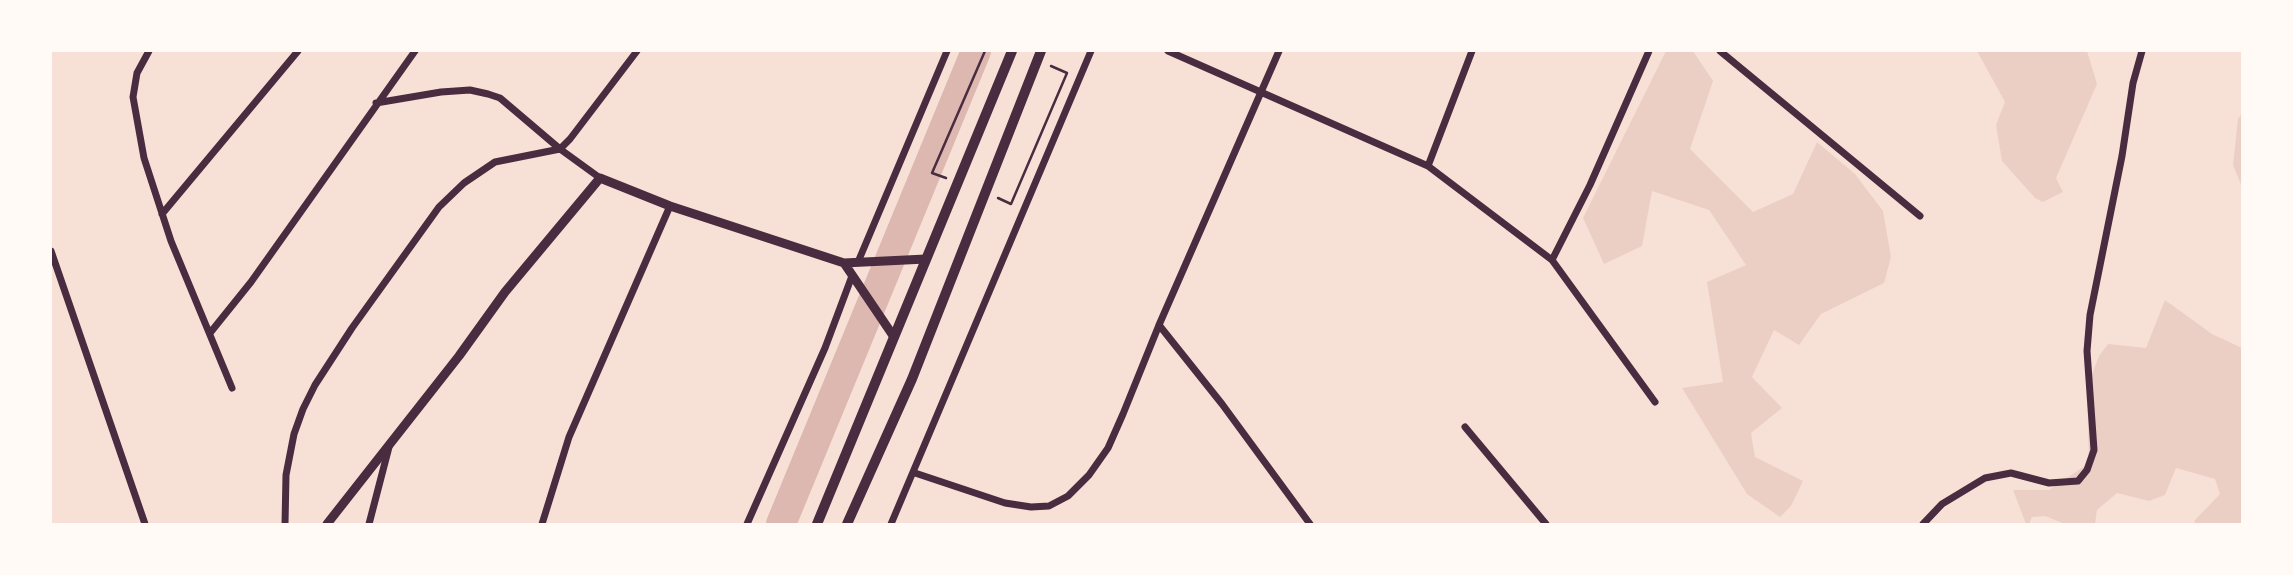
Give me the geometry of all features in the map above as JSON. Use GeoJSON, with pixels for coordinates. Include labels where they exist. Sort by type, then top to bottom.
{"type":"FeatureCollection","features":[{"type":"Feature","properties":{"kind":"highway"},"geometry":{"type":"LineString","coordinates":[[817,524],[1012,51]]}},
{"type":"Feature","properties":{"kind":"highway"},"geometry":{"type":"LineString","coordinates":[[847,524],[912,379],[1041,51]]}},
{"type":"Feature","properties":{"kind":"street"},"geometry":{"type":"LineString","coordinates":[[149,51],[137,73],[133,97],[144,158],[171,241],[232,388]]}},
{"type":"Feature","properties":{"kind":"street"},"geometry":{"type":"LineString","coordinates":[[162,214],[298,51]]}},
{"type":"Feature","properties":{"kind":"street"},"geometry":{"type":"LineString","coordinates":[[210,333],[251,282],[415,51]]}},
{"type":"Feature","properties":{"kind":"street"},"geometry":{"type":"LineString","coordinates":[[285,524],[286,475],[303,409],[315,385],[352,328],[439,207],[464,183],[495,162],[560,149],[637,51]]}},
{"type":"Feature","properties":{"kind":"street"},"geometry":{"type":"LineString","coordinates":[[862,262],[947,51]]}},
{"type":"Feature","properties":{"kind":"street"},"geometry":{"type":"LineString","coordinates":[[891,524],[915,473],[1091,51]]}},
{"type":"Feature","properties":{"kind":"street"},"geometry":{"type":"LineString","coordinates":[[1168,51],[1428,166],[1552,260],[1655,402]]}},
{"type":"Feature","properties":{"kind":"street"},"geometry":{"type":"LineString","coordinates":[[915,473],[1004,503],[1031,508],[1049,506],[1068,496],[1089,475],[1108,447],[1279,51]]}},
{"type":"Feature","properties":{"kind":"street"},"geometry":{"type":"LineString","coordinates":[[1428,166],[1472,51]]}},
{"type":"Feature","properties":{"kind":"street"},"geometry":{"type":"LineString","coordinates":[[1552,260],[1590,185],[1649,51]]}},
{"type":"Feature","properties":{"kind":"street"},"geometry":{"type":"LineString","coordinates":[[1720,51],[1920,216]]}},
{"type":"Feature","properties":{"kind":"street"},"geometry":{"type":"LineString","coordinates":[[1923,524],[1942,505],[1985,478],[2011,473],[2049,483],[2078,481],[2092,461],[2094,450],[2087,351],[2090,315],[2122,156],[2133,83],[2142,51]]}},
{"type":"Feature","properties":{"kind":"street"},"geometry":{"type":"LineString","coordinates":[[376,103],[441,92],[470,90],[488,94],[500,98],[560,149],[600,178],[670,206],[844,262],[926,260]]}},
{"type":"Feature","properties":{"kind":"street"},"geometry":{"type":"LineString","coordinates":[[327,524],[459,356],[505,292],[600,178]]}},
{"type":"Feature","properties":{"kind":"street"},"geometry":{"type":"LineString","coordinates":[[542,524],[569,437],[670,206]]}},
{"type":"Feature","properties":{"kind":"street"},"geometry":{"type":"LineString","coordinates":[[51,251],[145,524]]}},
{"type":"Feature","properties":{"kind":"street"},"geometry":{"type":"LineString","coordinates":[[844,262],[894,337]]}},
{"type":"Feature","properties":{"kind":"street"},"geometry":{"type":"LineString","coordinates":[[747,524],[825,348],[852,276]]}},
{"type":"Feature","properties":{"kind":"street"},"geometry":{"type":"LineString","coordinates":[[1159,325],[1222,404],[1310,524]]}},
{"type":"Feature","properties":{"kind":"street"},"geometry":{"type":"LineString","coordinates":[[1465,427],[1546,524]]}},
{"type":"Feature","properties":{"kind":"street"},"geometry":{"type":"LineString","coordinates":[[369,524],[390,442]]}},
{"type":"Feature","properties":{"kind":"path"},"geometry":{"type":"LineString","coordinates":[[957,183],[932,173],[985,51]]}},
{"type":"Feature","properties":{"kind":"path"},"geometry":{"type":"LineString","coordinates":[[985,193],[1011,204],[1067,73]]}},
{"type":"Feature","properties":{"kind":"shaded area"},"geometry":{"type":"Polygon","coordinates":[[[1666,51],[1693,51],[1713,81],[1690,149],[1753,212],[1793,194],[1817,142],[1855,174],[1883,211],[1891,257],[1884,283],[1821,314],[1799,345],[1774,330],[1752,377],[1782,408],[1751,433],[1755,457],[1803,481],[1791,506],[1780,517],[1747,494],[1682,388],[1723,382],[1707,282],[1746,265],[1709,210],[1652,191],[1642,246],[1604,264],[1583,218],[1666,51]]]}},
{"type":"Feature","properties":{"kind":"shaded area"},"geometry":{"type":"Polygon","coordinates":[[[1977,51],[2087,51],[2097,84],[2056,178],[2063,192],[2043,202],[2035,198],[2002,161],[1996,125],[2005,102],[1977,51]]]}},
{"type":"Feature","properties":{"kind":"shaded area"},"geometry":{"type":"Polygon","coordinates":[[[2242,113],[2242,187],[2233,165],[2238,119],[2242,113]]]}},
{"type":"Feature","properties":{"kind":"shaded area"},"geometry":{"type":"Polygon","coordinates":[[[2165,300],[2212,334],[2242,348],[2242,524],[2194,524],[2220,494],[2215,479],[2176,468],[2165,495],[2149,501],[2117,493],[2097,510],[2095,524],[2065,524],[2045,516],[2032,517],[2029,524],[2026,524],[2013,490],[2049,490],[2089,463],[2087,387],[2099,356],[2108,344],[2146,348],[2165,300]]]}},
{"type":"Feature","properties":{"kind":"waterway"},"geometry":{"type":"LineString","coordinates":[[781,524],[976,51]]}}]}
